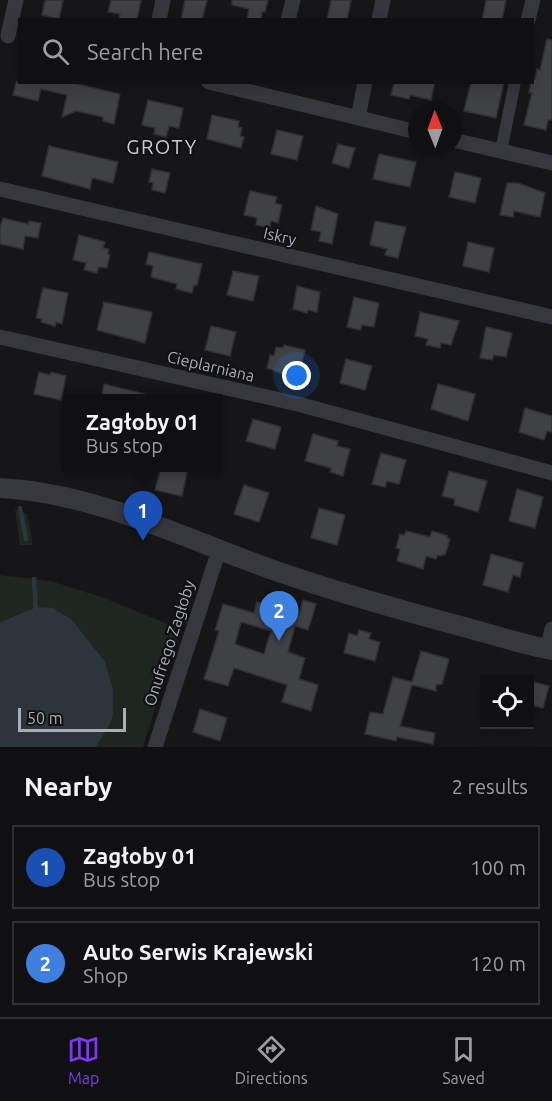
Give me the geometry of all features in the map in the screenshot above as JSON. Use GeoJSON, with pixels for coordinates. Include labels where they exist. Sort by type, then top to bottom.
{"type":"FeatureCollection","features":[{"type":"Feature","properties":{"kind":"street"},"geometry":{"type":"LineString","coordinates":[[9,37],[16,0]]}},
{"type":"Feature","properties":{"kind":"street"},"geometry":{"type":"LineString","coordinates":[[160,18],[164,0]]}},
{"type":"Feature","properties":{"kind":"street"},"geometry":{"type":"LineString","coordinates":[[288,18],[293,0]]}},
{"type":"Feature","properties":{"kind":"street"},"geometry":{"type":"LineString","coordinates":[[379,18],[383,0]]}},
{"type":"Feature","properties":{"kind":"street"},"geometry":{"type":"LineString","coordinates":[[528,18],[532,0]]}},
{"type":"Feature","properties":{"kind":"street"},"geometry":{"type":"LineString","coordinates":[[225,84],[272,90],[358,118],[408,130]]}},
{"type":"Feature","properties":{"kind":"street"},"geometry":{"type":"LineString","coordinates":[[358,118],[365,84]]}},
{"type":"Feature","properties":{"kind":"street"},"geometry":{"type":"LineString","coordinates":[[501,151],[515,84]]}},
{"type":"Feature","properties":{"kind":"street"},"geometry":{"type":"LineString","coordinates":[[462,142],[552,163]]}},
{"type":"Feature","properties":{"kind":"street","name":"Iskry"},"geometry":{"type":"LineString","coordinates":[[0,189],[552,317]]}},
{"type":"Feature","properties":{"kind":"street","name":"Cieplarniana"},"geometry":{"type":"LineString","coordinates":[[0,337],[298,404],[552,473]]}},
{"type":"Feature","properties":{"kind":"street"},"geometry":{"type":"LineString","coordinates":[[0,488],[28,490],[89,502],[345,594],[549,649],[552,629]]}},
{"type":"Feature","properties":{"kind":"street","name":"Onufrego Zagłoby"},"geometry":{"type":"LineString","coordinates":[[155,747],[219,550]]}},
{"type":"Feature","properties":{"kind":"shaded area"},"geometry":{"type":"Polygon","coordinates":[[[15,509],[27,514],[33,545],[20,545],[15,509]]]}},
{"type":"Feature","properties":{"kind":"shaded area"},"geometry":{"type":"Polygon","coordinates":[[[0,575],[51,581],[104,598],[180,629],[143,747],[96,747],[110,724],[113,699],[113,689],[105,662],[37,607],[0,622],[0,575]]]}},
{"type":"Feature","properties":{"kind":"shaded area"},"geometry":{"type":"Polygon","coordinates":[[[37,607],[53,608],[72,620],[105,662],[113,689],[113,714],[110,724],[96,747],[0,747],[0,622],[37,607]]]}},
{"type":"Feature","properties":{"kind":"building"},"geometry":{"type":"Polygon","coordinates":[[[45,0],[63,0],[59,18],[42,15],[45,0]]]}},
{"type":"Feature","properties":{"kind":"building"},"geometry":{"type":"Polygon","coordinates":[[[111,0],[141,0],[137,18],[119,18],[120,14],[108,12],[111,0]]]}},
{"type":"Feature","properties":{"kind":"building"},"geometry":{"type":"Polygon","coordinates":[[[185,0],[207,0],[202,18],[181,18],[185,0]]]}},
{"type":"Feature","properties":{"kind":"building"},"geometry":{"type":"Polygon","coordinates":[[[232,0],[268,0],[261,18],[247,18],[249,9],[232,5],[232,0]]]}},
{"type":"Feature","properties":{"kind":"building"},"geometry":{"type":"Polygon","coordinates":[[[331,0],[351,0],[347,18],[327,18],[331,0]]]}},
{"type":"Feature","properties":{"kind":"building"},"geometry":{"type":"Polygon","coordinates":[[[486,0],[506,0],[502,18],[482,18],[486,0]]]}},
{"type":"Feature","properties":{"kind":"building"},"geometry":{"type":"Polygon","coordinates":[[[547,39],[552,40],[552,120],[548,120],[546,130],[524,125],[532,93],[529,93],[531,84],[534,84],[537,69],[540,70],[547,39]]]}},
{"type":"Feature","properties":{"kind":"building"},"geometry":{"type":"Polygon","coordinates":[[[16,82],[18,84],[78,84],[120,94],[114,124],[103,121],[103,117],[76,111],[62,117],[67,95],[41,89],[38,101],[13,95],[16,82]]]}},
{"type":"Feature","properties":{"kind":"building"},"geometry":{"type":"Polygon","coordinates":[[[394,84],[435,84],[431,100],[410,95],[409,99],[391,95],[394,84]]]}},
{"type":"Feature","properties":{"kind":"building"},"geometry":{"type":"Polygon","coordinates":[[[471,84],[504,84],[496,118],[464,111],[471,84]]]}},
{"type":"Feature","properties":{"kind":"building"},"geometry":{"type":"Polygon","coordinates":[[[148,100],[183,108],[179,128],[169,126],[166,137],[154,134],[155,128],[142,125],[148,100]]]}},
{"type":"Feature","properties":{"kind":"building"},"geometry":{"type":"Polygon","coordinates":[[[212,115],[239,121],[238,127],[242,128],[240,136],[244,137],[241,148],[207,139],[212,115]]]}},
{"type":"Feature","properties":{"kind":"building"},"geometry":{"type":"Polygon","coordinates":[[[277,130],[303,136],[297,160],[271,154],[277,130]]]}},
{"type":"Feature","properties":{"kind":"building"},"geometry":{"type":"Polygon","coordinates":[[[338,144],[355,148],[349,168],[332,163],[338,144]]]}},
{"type":"Feature","properties":{"kind":"building"},"geometry":{"type":"Polygon","coordinates":[[[49,146],[118,162],[113,183],[92,178],[90,189],[42,176],[49,146]]]}},
{"type":"Feature","properties":{"kind":"building"},"geometry":{"type":"Polygon","coordinates":[[[379,154],[416,162],[410,187],[373,179],[379,154]]]}},
{"type":"Feature","properties":{"kind":"building"},"geometry":{"type":"Polygon","coordinates":[[[152,169],[170,173],[165,193],[152,190],[153,183],[149,182],[152,169]]]}},
{"type":"Feature","properties":{"kind":"building"},"geometry":{"type":"Polygon","coordinates":[[[455,172],[481,178],[475,203],[449,197],[455,172]]]}},
{"type":"Feature","properties":{"kind":"building"},"geometry":{"type":"Polygon","coordinates":[[[507,183],[518,183],[545,193],[540,217],[514,211],[513,217],[500,215],[507,183]]]}},
{"type":"Feature","properties":{"kind":"building"},"geometry":{"type":"Polygon","coordinates":[[[250,191],[277,197],[275,203],[282,205],[278,223],[271,221],[270,228],[256,225],[257,218],[244,215],[250,191]]]}},
{"type":"Feature","properties":{"kind":"building"},"geometry":{"type":"Polygon","coordinates":[[[316,206],[338,214],[332,244],[319,241],[321,232],[311,230],[316,206]]]}},
{"type":"Feature","properties":{"kind":"building"},"geometry":{"type":"Polygon","coordinates":[[[3,218],[28,224],[29,221],[41,223],[38,238],[25,236],[23,249],[0,244],[0,227],[3,218]]]}},
{"type":"Feature","properties":{"kind":"building"},"geometry":{"type":"Polygon","coordinates":[[[375,221],[406,227],[398,258],[385,255],[387,249],[370,245],[375,221]]]}},
{"type":"Feature","properties":{"kind":"building"},"geometry":{"type":"Polygon","coordinates":[[[79,235],[105,242],[103,248],[109,249],[108,254],[110,255],[107,268],[99,267],[97,273],[84,270],[86,263],[73,260],[79,235]]]}},
{"type":"Feature","properties":{"kind":"building"},"geometry":{"type":"Polygon","coordinates":[[[468,242],[494,248],[489,272],[463,266],[468,242]]]}},
{"type":"Feature","properties":{"kind":"building"},"geometry":{"type":"Polygon","coordinates":[[[149,252],[202,264],[197,285],[194,285],[192,293],[176,289],[177,284],[151,277],[153,266],[146,264],[149,252]]]}},
{"type":"Feature","properties":{"kind":"building"},"geometry":{"type":"Polygon","coordinates":[[[233,271],[259,276],[253,301],[227,295],[233,271]]]}},
{"type":"Feature","properties":{"kind":"building"},"geometry":{"type":"Polygon","coordinates":[[[297,286],[320,292],[317,312],[308,310],[307,313],[293,309],[297,286]]]}},
{"type":"Feature","properties":{"kind":"building"},"geometry":{"type":"Polygon","coordinates":[[[43,288],[68,293],[62,324],[56,322],[55,326],[36,318],[43,288]]]}},
{"type":"Feature","properties":{"kind":"building"},"geometry":{"type":"Polygon","coordinates":[[[354,297],[379,303],[374,327],[362,325],[360,330],[347,327],[354,297]]]}},
{"type":"Feature","properties":{"kind":"building"},"geometry":{"type":"Polygon","coordinates":[[[104,302],[152,312],[145,343],[97,330],[104,302]]]}},
{"type":"Feature","properties":{"kind":"building"},"geometry":{"type":"Polygon","coordinates":[[[420,312],[459,321],[451,345],[441,343],[440,348],[426,345],[428,339],[415,336],[420,312]]]}},
{"type":"Feature","properties":{"kind":"building"},"geometry":{"type":"Polygon","coordinates":[[[211,326],[236,332],[230,356],[205,350],[211,326]]]}},
{"type":"Feature","properties":{"kind":"building"},"geometry":{"type":"Polygon","coordinates":[[[486,327],[512,333],[506,357],[494,355],[492,360],[480,358],[486,327]]]}},
{"type":"Feature","properties":{"kind":"building"},"geometry":{"type":"Polygon","coordinates":[[[284,345],[305,350],[301,365],[292,362],[288,376],[267,368],[270,355],[274,356],[276,347],[283,348],[284,345]]]}},
{"type":"Feature","properties":{"kind":"building"},"geometry":{"type":"Polygon","coordinates":[[[346,359],[372,366],[365,390],[340,383],[346,359]]]}},
{"type":"Feature","properties":{"kind":"building"},"geometry":{"type":"Polygon","coordinates":[[[39,372],[66,376],[61,400],[34,394],[39,372]]]}},
{"type":"Feature","properties":{"kind":"building"},"geometry":{"type":"Polygon","coordinates":[[[104,384],[145,394],[102,394],[104,384]]]}},
{"type":"Feature","properties":{"kind":"building"},"geometry":{"type":"Polygon","coordinates":[[[438,384],[475,394],[468,421],[431,409],[438,384]]]}},
{"type":"Feature","properties":{"kind":"building"},"geometry":{"type":"Polygon","coordinates":[[[525,408],[552,416],[552,432],[547,431],[544,440],[519,432],[525,408]]]}},
{"type":"Feature","properties":{"kind":"building"},"geometry":{"type":"Polygon","coordinates":[[[253,419],[281,427],[275,449],[246,441],[253,419]]]}},
{"type":"Feature","properties":{"kind":"building"},"geometry":{"type":"Polygon","coordinates":[[[313,434],[338,441],[337,446],[350,449],[343,476],[330,472],[331,468],[305,461],[313,434]]]}},
{"type":"Feature","properties":{"kind":"building"},"geometry":{"type":"Polygon","coordinates":[[[381,453],[406,460],[399,484],[387,481],[385,487],[372,484],[381,453]]]}},
{"type":"Feature","properties":{"kind":"building"},"geometry":{"type":"Polygon","coordinates":[[[449,471],[487,481],[478,512],[454,505],[455,499],[442,496],[449,471]]]}},
{"type":"Feature","properties":{"kind":"building"},"geometry":{"type":"Polygon","coordinates":[[[160,472],[187,472],[182,496],[155,490],[160,472]]]}},
{"type":"Feature","properties":{"kind":"building"},"geometry":{"type":"Polygon","coordinates":[[[244,485],[269,493],[259,522],[234,514],[244,485]]]}},
{"type":"Feature","properties":{"kind":"building"},"geometry":{"type":"Polygon","coordinates":[[[517,489],[543,497],[535,528],[509,521],[517,489]]]}},
{"type":"Feature","properties":{"kind":"building"},"geometry":{"type":"Polygon","coordinates":[[[319,508],[345,515],[337,545],[311,538],[319,508]]]}},
{"type":"Feature","properties":{"kind":"building"},"geometry":{"type":"Polygon","coordinates":[[[406,531],[430,537],[432,531],[448,536],[447,538],[450,539],[445,555],[437,555],[436,559],[426,556],[423,569],[397,561],[400,549],[396,548],[400,534],[404,535],[406,531]]]}},
{"type":"Feature","properties":{"kind":"building"},"geometry":{"type":"Polygon","coordinates":[[[491,554],[523,563],[520,577],[513,575],[508,592],[483,585],[491,554]]]}},
{"type":"Feature","properties":{"kind":"building"},"geometry":{"type":"Polygon","coordinates":[[[303,600],[316,604],[308,630],[295,626],[288,652],[305,658],[299,679],[318,685],[311,711],[282,702],[287,685],[234,668],[228,686],[204,679],[219,631],[215,630],[223,604],[254,613],[257,602],[299,614],[303,600]],[[241,622],[235,644],[264,654],[271,631],[241,622]]]}},
{"type":"Feature","properties":{"kind":"building"},"geometry":{"type":"Polygon","coordinates":[[[359,630],[371,633],[369,639],[380,642],[375,661],[344,653],[349,633],[357,636],[359,630]]]}},
{"type":"Feature","properties":{"kind":"building"},"geometry":{"type":"Polygon","coordinates":[[[421,651],[449,659],[444,677],[442,684],[436,685],[436,691],[412,685],[400,726],[435,733],[433,744],[397,737],[396,741],[365,734],[370,712],[383,714],[393,677],[412,682],[421,651]]]}},
{"type":"Feature","properties":{"kind":"building"},"geometry":{"type":"Polygon","coordinates":[[[534,682],[549,686],[543,708],[534,706],[534,682]]]}},
{"type":"Feature","properties":{"kind":"building"},"geometry":{"type":"Polygon","coordinates":[[[200,709],[227,718],[220,741],[193,732],[200,709]]]}},
{"type":"Feature","properties":{"kind":"waterway"},"geometry":{"type":"LineString","coordinates":[[20,508],[26,539]]}},
{"type":"Feature","properties":{"kind":"waterway"},"geometry":{"type":"LineString","coordinates":[[34,579],[36,612]]}},
{"type":"Feature","properties":{"kind":"place","name":"Zagłoby 01"},"geometry":{"type":"Point","coordinates":[143,541]}},
{"type":"Feature","properties":{"kind":"place","name":"Auto Serwis Krajewski"},"geometry":{"type":"Point","coordinates":[279,641]}},
{"type":"Feature","properties":{"kind":"district","name":"GROTY"},"geometry":{"type":"Point","coordinates":[162,146]}}]}
